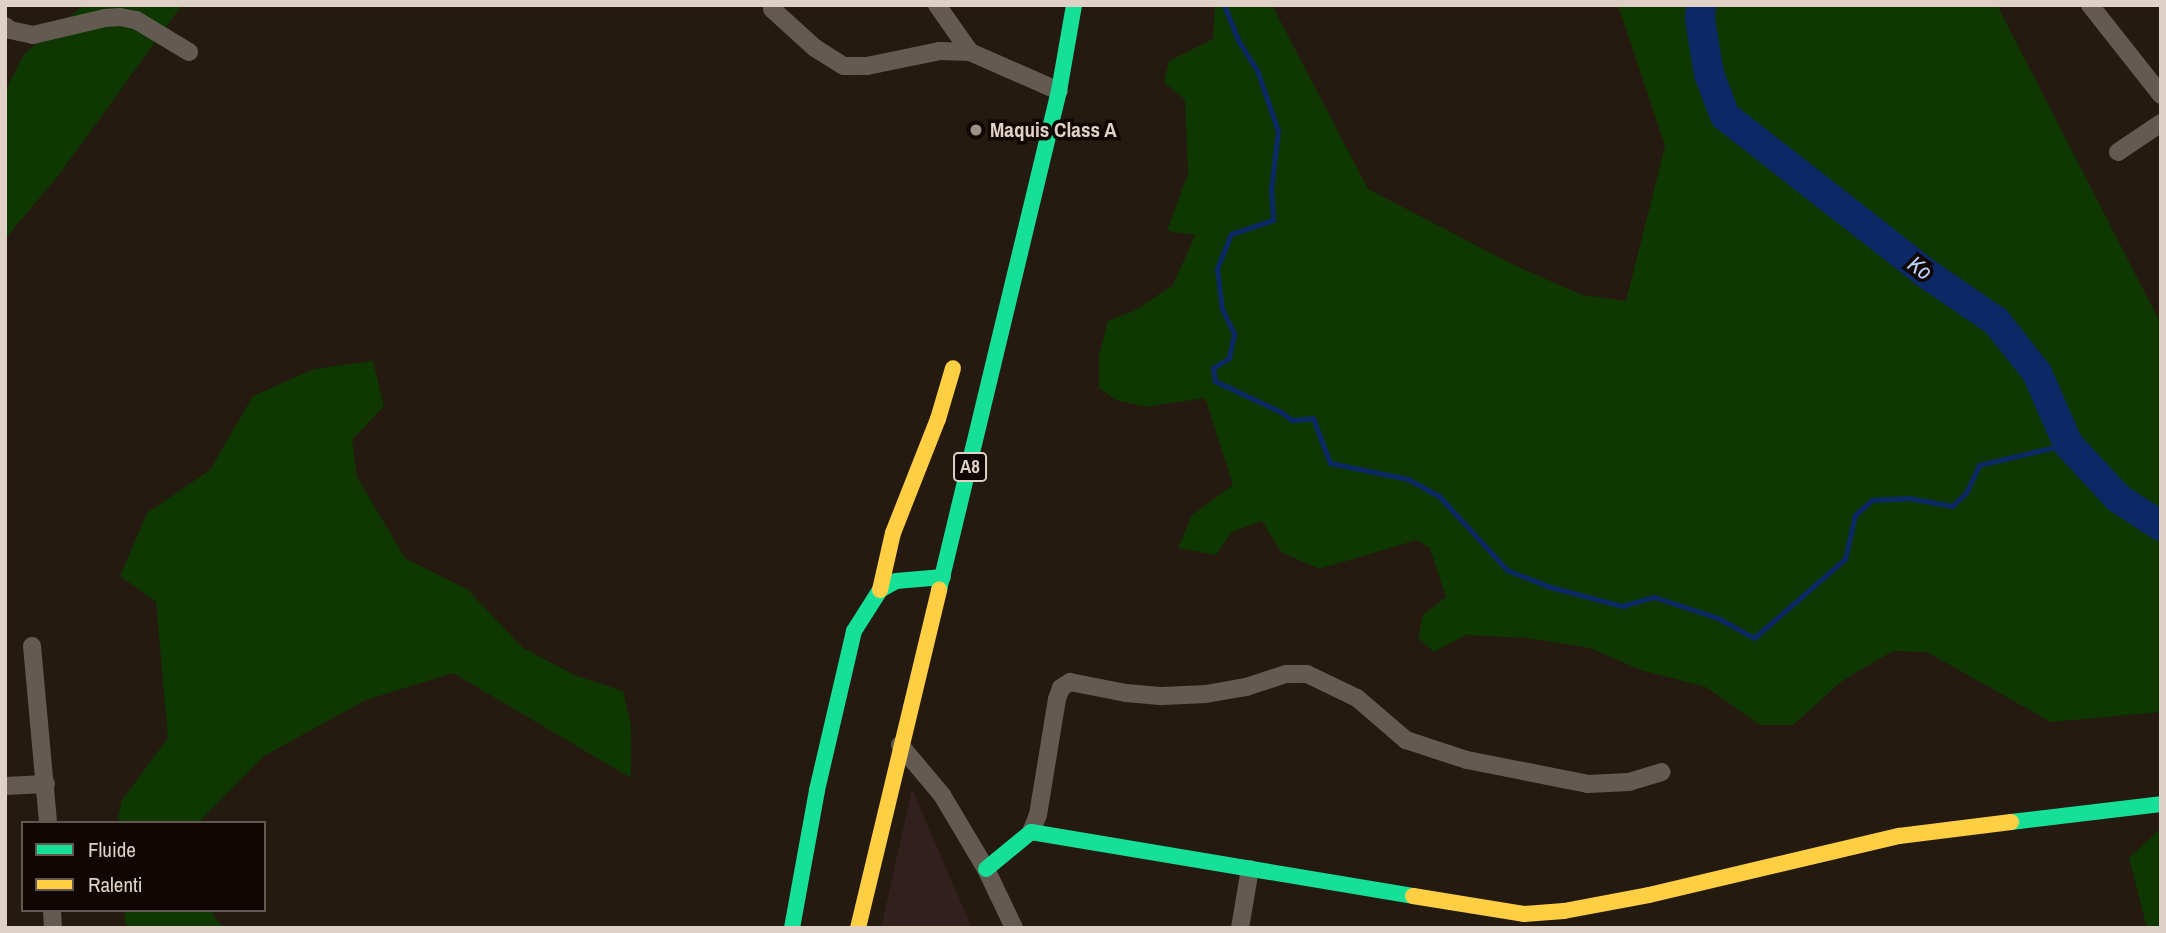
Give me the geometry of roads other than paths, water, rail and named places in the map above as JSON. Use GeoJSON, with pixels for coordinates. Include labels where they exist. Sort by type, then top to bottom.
{"type":"FeatureCollection","features":[{"type":"Feature","properties":{"kind":"street"},"geometry":{"type":"LineString","coordinates":[[937,5],[970,52]]}},
{"type":"Feature","properties":{"kind":"street","name":"A8"},"geometry":{"type":"LineString","coordinates":[[858,928],[1059,91],[1074,5]]}},
{"type":"Feature","properties":{"kind":"street"},"geometry":{"type":"LineString","coordinates":[[2090,5],[2161,95]]}},
{"type":"Feature","properties":{"kind":"street"},"geometry":{"type":"LineString","coordinates":[[772,9],[815,48],[844,66],[867,66],[940,51],[970,52],[1059,91]]}},
{"type":"Feature","properties":{"kind":"street"},"geometry":{"type":"LineString","coordinates":[[5,26],[10,30],[33,34],[121,17],[136,20],[189,52]]}},
{"type":"Feature","properties":{"kind":"street"},"geometry":{"type":"LineString","coordinates":[[2118,152],[2161,123]]}},
{"type":"Feature","properties":{"kind":"street"},"geometry":{"type":"LineString","coordinates":[[792,928],[844,665],[854,631],[880,590],[893,533],[938,419],[953,368]]}},
{"type":"Feature","properties":{"kind":"street"},"geometry":{"type":"LineString","coordinates":[[880,590],[897,581],[943,577]]}},
{"type":"Feature","properties":{"kind":"street"},"geometry":{"type":"LineString","coordinates":[[32,646],[48,821]]}},
{"type":"Feature","properties":{"kind":"street"},"geometry":{"type":"LineString","coordinates":[[986,869],[1031,832],[1038,816],[1057,699],[1061,688],[1070,682],[1126,693],[1163,696],[1206,694],[1246,687],[1286,674],[1307,674],[1357,698],[1406,740],[1467,760],[1588,784],[1629,782],[1661,772]]}},
{"type":"Feature","properties":{"kind":"street"},"geometry":{"type":"LineString","coordinates":[[900,745],[942,795],[986,869],[1014,928]]}},
{"type":"Feature","properties":{"kind":"street"},"geometry":{"type":"LineString","coordinates":[[5,786],[46,784]]}},
{"type":"Feature","properties":{"kind":"street"},"geometry":{"type":"LineString","coordinates":[[1031,832],[1250,869],[1523,921],[1649,895],[1899,836],[2035,818],[2159,808]]}},
{"type":"Feature","properties":{"kind":"street"},"geometry":{"type":"LineString","coordinates":[[1240,928],[1250,869]]}},
{"type":"Feature","properties":{"kind":"waterway"},"geometry":{"type":"LineString","coordinates":[[1224,5],[1238,40],[1257,70],[1278,131],[1271,189],[1273,220],[1231,234],[1217,269],[1222,309],[1234,334],[1229,358],[1213,368],[1215,381],[1281,412],[1292,420],[1313,418],[1330,463],[1408,479],[1439,496],[1507,570],[1550,587],[1622,606],[1654,597],[1718,618],[1754,638],[1845,559],[1855,515],[1872,500],[1909,498],[1952,506],[1966,493],[1979,465],[2068,444]]}},
{"type":"Feature","properties":{"kind":"waterway","name":"Ko"},"geometry":{"type":"LineString","coordinates":[[1701,5],[1700,20],[1709,74],[1725,116],[1927,274],[1996,321],[2037,373],[2068,444],[2118,498],[2161,526]]}},
{"type":"Feature","properties":{"kind":"place","name":"Maquis Class A"},"geometry":{"type":"Point","coordinates":[976,130]}}]}
